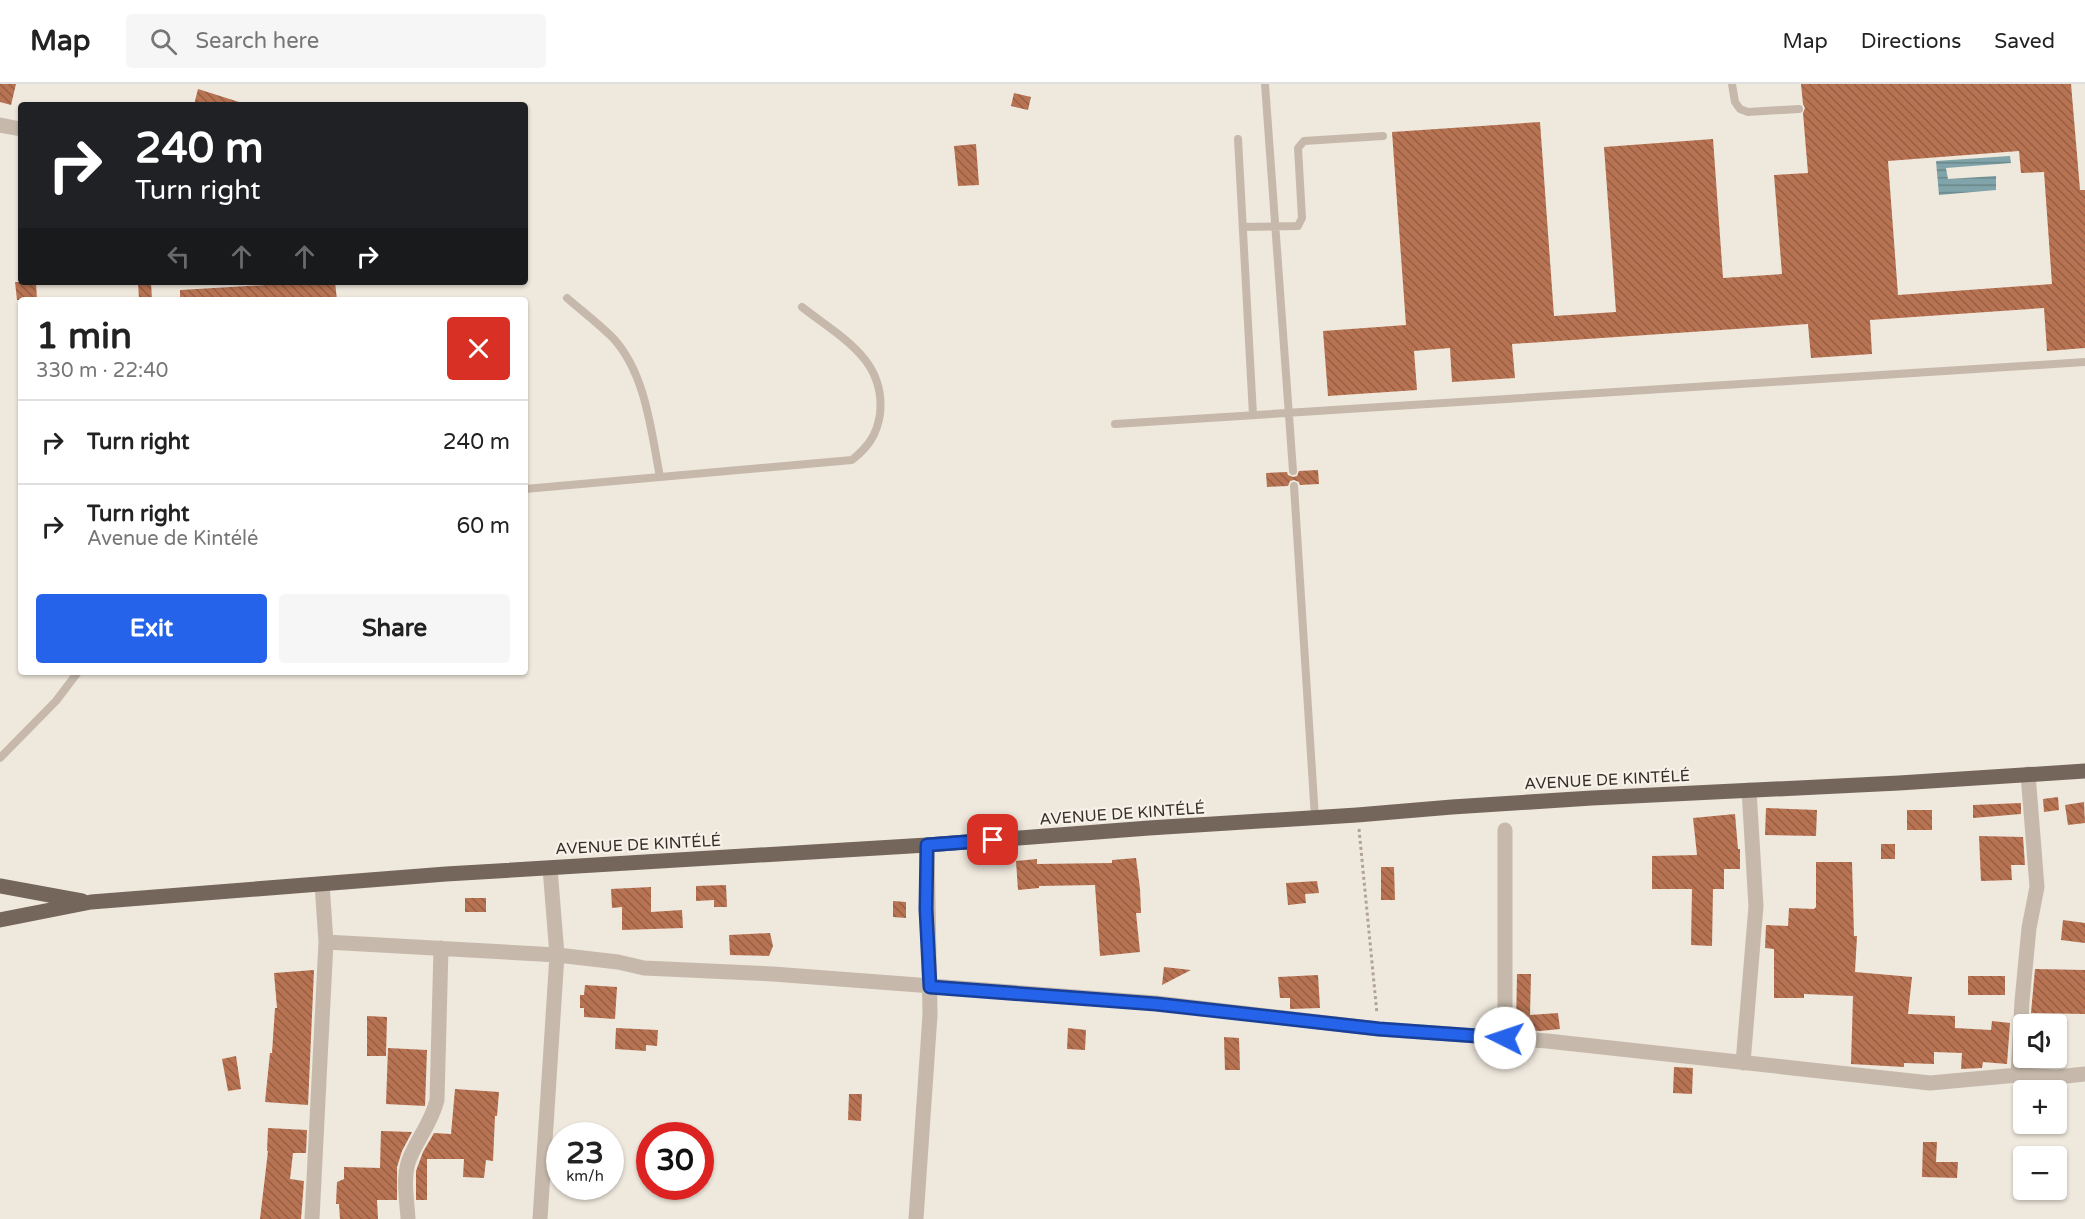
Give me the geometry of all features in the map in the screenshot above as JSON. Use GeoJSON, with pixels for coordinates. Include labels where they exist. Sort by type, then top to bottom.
{"type":"FeatureCollection","features":[{"type":"Feature","properties":{"kind":"main road","name":"AVENUE DE KINTÉLÉ"},"geometry":{"type":"LineString","coordinates":[[0,920],[91,902],[322,884],[927,845],[1452,807],[2085,771]]}},
{"type":"Feature","properties":{"kind":"main road","name":"AVENUE DE KINTÉLÉ"},"geometry":{"type":"LineString","coordinates":[[0,886],[91,902]]}},
{"type":"Feature","properties":{"kind":"street"},"geometry":{"type":"LineString","coordinates":[[0,125],[18,128]]}},
{"type":"Feature","properties":{"kind":"street"},"geometry":{"type":"LineString","coordinates":[[2018,1075],[2029,928],[2037,887],[2028,774]]}},
{"type":"Feature","properties":{"kind":"street"},"geometry":{"type":"LineString","coordinates":[[1743,1063],[1756,906],[1749,790]]}},
{"type":"Feature","properties":{"kind":"street"},"geometry":{"type":"LineString","coordinates":[[1505,1038],[1506,830]]}},
{"type":"Feature","properties":{"kind":"street"},"geometry":{"type":"LineString","coordinates":[[916,1219],[930,1015],[926,909],[927,845]]}},
{"type":"Feature","properties":{"kind":"street"},"geometry":{"type":"LineString","coordinates":[[540,1219],[557,955],[550,868]]}},
{"type":"Feature","properties":{"kind":"street"},"geometry":{"type":"LineString","coordinates":[[312,1219],[326,942],[322,884]]}},
{"type":"Feature","properties":{"kind":"street"},"geometry":{"type":"LineString","coordinates":[[326,942],[557,955],[618,962],[644,968],[773,974],[1156,1004],[1379,1029],[1505,1038],[1930,1083],[2018,1075],[2056,1077],[2085,1074]]}},
{"type":"Feature","properties":{"kind":"street"},"geometry":{"type":"LineString","coordinates":[[408,1219],[406,1173],[409,1161],[434,1116],[437,1100],[441,948]]}},
{"type":"Feature","properties":{"kind":"lane"},"geometry":{"type":"LineString","coordinates":[[1265,84],[1293,471]]}},
{"type":"Feature","properties":{"kind":"lane"},"geometry":{"type":"LineString","coordinates":[[1732,84],[1735,102],[1740,110],[1748,112],[1799,109]]}},
{"type":"Feature","properties":{"kind":"lane"},"geometry":{"type":"LineString","coordinates":[[1243,228],[1298,226],[1302,218],[1298,148],[1304,141],[1383,136]]}},
{"type":"Feature","properties":{"kind":"lane"},"geometry":{"type":"LineString","coordinates":[[1238,139],[1253,415]]}},
{"type":"Feature","properties":{"kind":"lane"},"geometry":{"type":"LineString","coordinates":[[567,298],[613,338],[625,354],[646,406],[660,477]]}},
{"type":"Feature","properties":{"kind":"lane"},"geometry":{"type":"LineString","coordinates":[[528,489],[852,460],[868,447],[878,424],[881,403],[878,382],[870,364],[855,349],[802,307]]}},
{"type":"Feature","properties":{"kind":"lane"},"geometry":{"type":"LineString","coordinates":[[1115,424],[2085,362]]}},
{"type":"Feature","properties":{"kind":"lane"},"geometry":{"type":"LineString","coordinates":[[1294,486],[1315,818]]}},
{"type":"Feature","properties":{"kind":"lane"},"geometry":{"type":"LineString","coordinates":[[0,758],[56,701],[76,675]]}},
{"type":"Feature","properties":{"kind":"path"},"geometry":{"type":"LineString","coordinates":[[1357,815],[1379,1029]]}},
{"type":"Feature","properties":{"kind":"water"},"geometry":{"type":"Polygon","coordinates":[[[2010,156],[2011,163],[1946,168],[1948,179],[1996,176],[1996,190],[1939,195],[1936,161],[2010,156]]]}},
{"type":"Feature","properties":{"kind":"building"},"geometry":{"type":"Polygon","coordinates":[[[0,84],[16,84],[11,105],[0,102],[0,84]]]}},
{"type":"Feature","properties":{"kind":"building"},"geometry":{"type":"Polygon","coordinates":[[[1801,84],[2071,84],[2080,190],[2085,190],[2085,348],[2047,351],[2044,308],[1870,320],[1872,354],[1811,358],[1808,324],[1512,344],[1515,378],[1452,382],[1450,348],[1414,351],[1417,390],[1328,396],[1323,331],[1406,325],[1392,132],[1540,122],[1554,316],[1616,312],[1604,147],[1713,139],[1723,278],[1782,274],[1774,175],[1808,173],[1801,84]],[[2019,151],[1888,161],[1898,295],[2052,284],[2044,172],[2021,173],[2019,151]]]}},
{"type":"Feature","properties":{"kind":"building"},"geometry":{"type":"Polygon","coordinates":[[[198,89],[239,102],[195,102],[198,89]]]}},
{"type":"Feature","properties":{"kind":"building"},"geometry":{"type":"Polygon","coordinates":[[[1014,93],[1031,97],[1028,110],[1011,106],[1014,93]]]}},
{"type":"Feature","properties":{"kind":"building"},"geometry":{"type":"Polygon","coordinates":[[[976,144],[979,185],[958,186],[954,146],[976,144]]]}},
{"type":"Feature","properties":{"kind":"building"},"geometry":{"type":"Polygon","coordinates":[[[15,282],[18,282],[18,285],[36,285],[37,297],[18,297],[17,300],[15,282]]]}},
{"type":"Feature","properties":{"kind":"building"},"geometry":{"type":"Polygon","coordinates":[[[138,285],[151,285],[152,297],[139,297],[138,285]]]}},
{"type":"Feature","properties":{"kind":"building"},"geometry":{"type":"Polygon","coordinates":[[[265,285],[335,285],[337,297],[180,297],[180,290],[265,285]]]}},
{"type":"Feature","properties":{"kind":"building"},"geometry":{"type":"Polygon","coordinates":[[[1318,470],[1319,484],[1300,485],[1294,480],[1290,481],[1288,486],[1267,487],[1266,473],[1287,472],[1293,477],[1297,476],[1299,471],[1318,470]]]}},
{"type":"Feature","properties":{"kind":"building"},"geometry":{"type":"Polygon","coordinates":[[[2058,797],[2059,810],[2044,812],[2043,799],[2058,797]]]}},
{"type":"Feature","properties":{"kind":"building"},"geometry":{"type":"Polygon","coordinates":[[[2084,802],[2085,823],[2068,825],[2065,805],[2084,802]]]}},
{"type":"Feature","properties":{"kind":"building"},"geometry":{"type":"Polygon","coordinates":[[[2021,803],[2021,814],[1973,818],[1973,805],[2021,803]]]}},
{"type":"Feature","properties":{"kind":"building"},"geometry":{"type":"Polygon","coordinates":[[[1766,808],[1817,810],[1816,836],[1765,835],[1766,808]]]}},
{"type":"Feature","properties":{"kind":"building"},"geometry":{"type":"Polygon","coordinates":[[[1907,810],[1932,810],[1932,830],[1907,830],[1907,810]]]}},
{"type":"Feature","properties":{"kind":"building"},"geometry":{"type":"Polygon","coordinates":[[[1735,814],[1738,849],[1740,849],[1740,869],[1724,869],[1724,889],[1713,889],[1712,946],[1691,945],[1692,889],[1652,889],[1652,856],[1697,855],[1693,818],[1735,814]]]}},
{"type":"Feature","properties":{"kind":"building"},"geometry":{"type":"Polygon","coordinates":[[[1979,836],[2023,837],[2025,865],[2011,865],[2012,880],[1981,881],[1979,836]]]}},
{"type":"Feature","properties":{"kind":"building"},"geometry":{"type":"Polygon","coordinates":[[[1881,844],[1895,844],[1895,859],[1881,859],[1881,844]]]}},
{"type":"Feature","properties":{"kind":"building"},"geometry":{"type":"Polygon","coordinates":[[[1136,858],[1140,889],[1141,913],[1136,913],[1140,952],[1100,956],[1095,885],[1039,886],[1039,888],[1018,890],[1016,861],[1037,859],[1037,864],[1112,863],[1112,860],[1136,858]]]}},
{"type":"Feature","properties":{"kind":"building"},"geometry":{"type":"Polygon","coordinates":[[[1816,862],[1852,862],[1854,936],[1857,936],[1855,972],[1912,977],[1908,1014],[1955,1016],[1955,1028],[1991,1030],[1992,1021],[2010,1023],[2007,1064],[1983,1062],[1982,1068],[1961,1069],[1962,1053],[1934,1052],[1934,1064],[1904,1063],[1904,1067],[1851,1064],[1853,996],[1804,994],[1804,998],[1774,998],[1774,949],[1765,948],[1766,925],[1788,926],[1789,908],[1814,909],[1816,907],[1816,862]]]}},
{"type":"Feature","properties":{"kind":"building"},"geometry":{"type":"Polygon","coordinates":[[[1381,867],[1394,867],[1395,900],[1381,900],[1381,867]]]}},
{"type":"Feature","properties":{"kind":"building"},"geometry":{"type":"Polygon","coordinates":[[[1317,881],[1319,893],[1305,894],[1306,903],[1288,905],[1286,883],[1317,881]]]}},
{"type":"Feature","properties":{"kind":"building"},"geometry":{"type":"Polygon","coordinates":[[[726,885],[727,907],[714,907],[714,900],[696,901],[696,886],[726,885]]]}},
{"type":"Feature","properties":{"kind":"building"},"geometry":{"type":"Polygon","coordinates":[[[651,887],[651,912],[682,910],[683,928],[622,930],[622,907],[612,908],[611,889],[651,887]]]}},
{"type":"Feature","properties":{"kind":"building"},"geometry":{"type":"Polygon","coordinates":[[[465,898],[486,898],[486,912],[465,912],[465,898]]]}},
{"type":"Feature","properties":{"kind":"building"},"geometry":{"type":"Polygon","coordinates":[[[893,901],[906,902],[906,918],[893,917],[893,901]]]}},
{"type":"Feature","properties":{"kind":"building"},"geometry":{"type":"Polygon","coordinates":[[[2063,920],[2085,923],[2085,943],[2061,940],[2063,920]]]}},
{"type":"Feature","properties":{"kind":"building"},"geometry":{"type":"Polygon","coordinates":[[[770,933],[773,946],[769,956],[730,955],[729,935],[770,933]]]}},
{"type":"Feature","properties":{"kind":"building"},"geometry":{"type":"Polygon","coordinates":[[[1164,967],[1191,970],[1162,985],[1164,967]]]}},
{"type":"Feature","properties":{"kind":"building"},"geometry":{"type":"Polygon","coordinates":[[[2035,969],[2085,970],[2085,1014],[2031,1013],[2035,969]]]}},
{"type":"Feature","properties":{"kind":"building"},"geometry":{"type":"Polygon","coordinates":[[[314,970],[308,1105],[265,1102],[275,1008],[277,1008],[274,973],[314,970]]]}},
{"type":"Feature","properties":{"kind":"building"},"geometry":{"type":"Polygon","coordinates":[[[1517,974],[1531,974],[1530,1015],[1558,1013],[1560,1029],[1540,1031],[1516,1029],[1517,974]]]}},
{"type":"Feature","properties":{"kind":"building"},"geometry":{"type":"Polygon","coordinates":[[[1318,975],[1320,1008],[1290,1009],[1290,998],[1280,998],[1278,977],[1318,975]]]}},
{"type":"Feature","properties":{"kind":"building"},"geometry":{"type":"Polygon","coordinates":[[[1968,976],[2005,976],[2005,995],[1968,995],[1968,976]]]}},
{"type":"Feature","properties":{"kind":"building"},"geometry":{"type":"Polygon","coordinates":[[[585,985],[617,987],[615,1019],[584,1017],[584,1008],[580,1008],[580,995],[584,995],[585,985]]]}},
{"type":"Feature","properties":{"kind":"building"},"geometry":{"type":"Polygon","coordinates":[[[367,1016],[387,1017],[386,1056],[367,1056],[367,1016]]]}},
{"type":"Feature","properties":{"kind":"building"},"geometry":{"type":"Polygon","coordinates":[[[616,1028],[658,1030],[657,1046],[646,1045],[646,1051],[615,1049],[616,1028]]]}},
{"type":"Feature","properties":{"kind":"building"},"geometry":{"type":"Polygon","coordinates":[[[1068,1028],[1086,1030],[1085,1050],[1067,1049],[1068,1028]]]}},
{"type":"Feature","properties":{"kind":"building"},"geometry":{"type":"Polygon","coordinates":[[[1224,1037],[1239,1038],[1240,1070],[1225,1070],[1224,1037]]]}},
{"type":"Feature","properties":{"kind":"building"},"geometry":{"type":"Polygon","coordinates":[[[388,1048],[427,1050],[425,1106],[386,1104],[388,1048]]]}},
{"type":"Feature","properties":{"kind":"building"},"geometry":{"type":"Polygon","coordinates":[[[236,1056],[241,1089],[228,1091],[222,1059],[236,1056]]]}},
{"type":"Feature","properties":{"kind":"building"},"geometry":{"type":"Polygon","coordinates":[[[1674,1067],[1693,1068],[1692,1094],[1673,1093],[1674,1067]]]}},
{"type":"Feature","properties":{"kind":"building"},"geometry":{"type":"Polygon","coordinates":[[[455,1089],[499,1092],[497,1116],[495,1116],[493,1161],[486,1160],[484,1178],[463,1177],[464,1159],[427,1159],[427,1200],[416,1200],[416,1171],[423,1152],[434,1133],[451,1134],[455,1089]]]}},
{"type":"Feature","properties":{"kind":"building"},"geometry":{"type":"Polygon","coordinates":[[[849,1094],[862,1094],[861,1121],[848,1120],[849,1094]]]}},
{"type":"Feature","properties":{"kind":"building"},"geometry":{"type":"Polygon","coordinates":[[[268,1128],[307,1130],[306,1153],[293,1153],[290,1179],[304,1181],[301,1219],[260,1219],[268,1151],[268,1128]]]}},
{"type":"Feature","properties":{"kind":"building"},"geometry":{"type":"Polygon","coordinates":[[[381,1131],[412,1132],[397,1167],[397,1200],[377,1200],[378,1219],[340,1219],[339,1204],[336,1204],[337,1182],[344,1179],[344,1167],[380,1168],[381,1131]]]}},
{"type":"Feature","properties":{"kind":"building"},"geometry":{"type":"Polygon","coordinates":[[[1923,1142],[1937,1142],[1936,1162],[1958,1162],[1957,1178],[1922,1177],[1923,1142]]]}},
{"type":"Feature","properties":{"kind":"route"},"geometry":{"type":"LineString","coordinates":[[993,840],[927,845],[926,909],[930,987],[1156,1004],[1379,1029],[1505,1038]]}}]}
